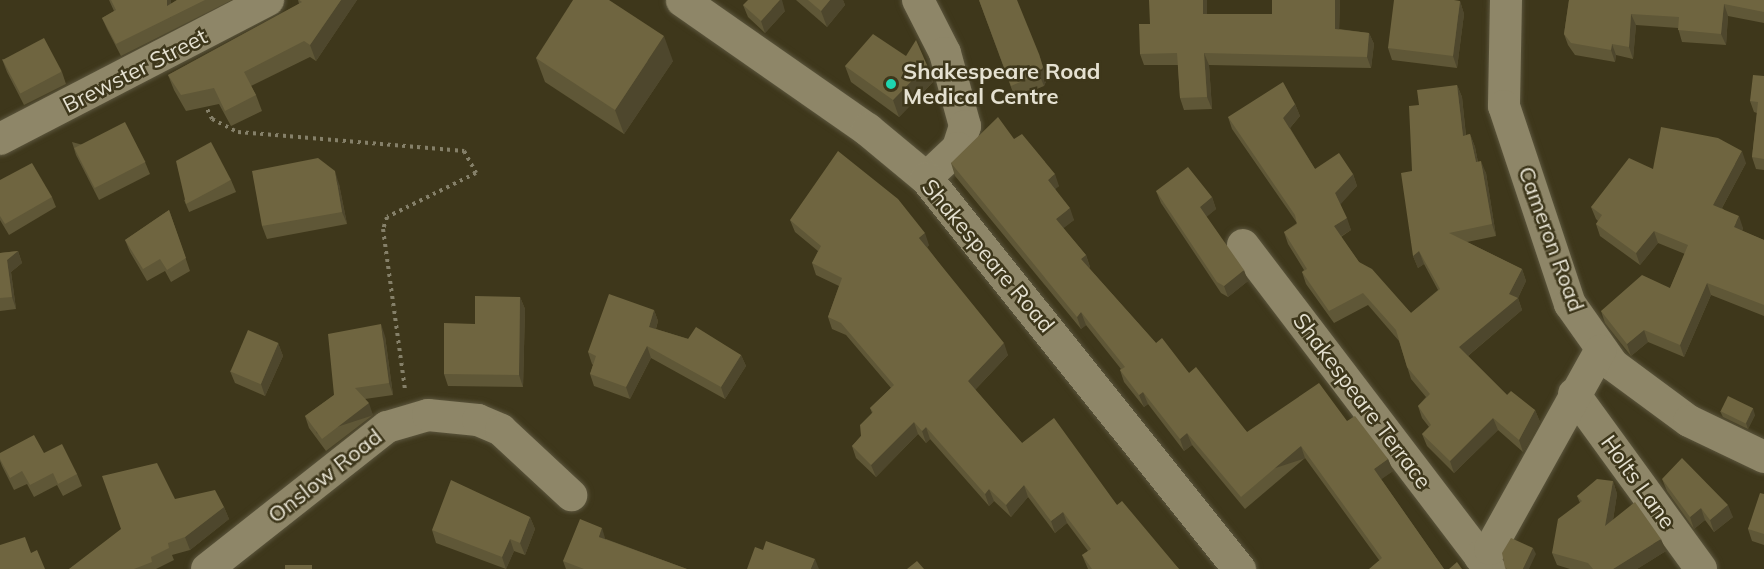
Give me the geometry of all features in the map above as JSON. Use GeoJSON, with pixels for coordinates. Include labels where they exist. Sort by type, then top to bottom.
{"type":"FeatureCollection","features":[{"type":"Feature","properties":{"kind":"street","name":"Brewster Street"},"geometry":{"type":"LineString","coordinates":[[0,139],[268,0]]}},
{"type":"Feature","properties":{"kind":"street","name":"Shakespeare Road"},"geometry":{"type":"LineString","coordinates":[[682,0],[867,129],[926,178],[1239,569]]}},
{"type":"Feature","properties":{"kind":"street"},"geometry":{"type":"LineString","coordinates":[[918,0],[945,53],[964,126],[958,148],[926,178]]}},
{"type":"Feature","properties":{"kind":"street","name":"Cameron Road"},"geometry":{"type":"LineString","coordinates":[[1506,0],[1501,48],[1509,124],[1570,304],[1600,351],[1689,421],[1764,457]]}},
{"type":"Feature","properties":{"kind":"street","name":"Shakespeare Terrace"},"geometry":{"type":"LineString","coordinates":[[1243,245],[1485,563]]}},
{"type":"Feature","properties":{"kind":"street","name":"Shakespeare Terrace"},"geometry":{"type":"LineString","coordinates":[[1485,563],[1490,549],[1574,394],[1600,351]]}},
{"type":"Feature","properties":{"kind":"street","name":"Holts Lane"},"geometry":{"type":"LineString","coordinates":[[1574,394],[1701,569]]}},
{"type":"Feature","properties":{"kind":"street","name":"Onslow Road"},"geometry":{"type":"LineString","coordinates":[[207,569],[387,427],[409,418],[452,415],[501,430],[522,444],[571,495]]}},
{"type":"Feature","properties":{"kind":"path"},"geometry":{"type":"LineString","coordinates":[[202,100],[212,119],[238,132],[464,151],[476,173],[387,217],[383,229],[409,418]]}},
{"type":"Feature","properties":{"kind":"building"},"geometry":{"type":"Polygon","coordinates":[[[111,0],[167,0],[167,6],[177,0],[205,0],[116,44],[102,18],[116,10],[111,0]]]}},
{"type":"Feature","properties":{"kind":"building"},"geometry":{"type":"Polygon","coordinates":[[[299,0],[341,0],[310,45],[304,41],[244,72],[256,95],[225,111],[214,88],[181,95],[168,75],[302,2],[299,0]]]}},
{"type":"Feature","properties":{"kind":"building"},"geometry":{"type":"Polygon","coordinates":[[[573,0],[609,0],[664,36],[615,110],[536,58],[573,0]]]}},
{"type":"Feature","properties":{"kind":"building"},"geometry":{"type":"Polygon","coordinates":[[[748,0],[780,0],[761,21],[743,5],[748,0]]]}},
{"type":"Feature","properties":{"kind":"building"},"geometry":{"type":"Polygon","coordinates":[[[808,0],[830,0],[821,11],[808,0]]]}},
{"type":"Feature","properties":{"kind":"building"},"geometry":{"type":"Polygon","coordinates":[[[979,0],[1017,0],[1043,67],[1039,74],[1011,86],[979,0]]]}},
{"type":"Feature","properties":{"kind":"building"},"geometry":{"type":"Polygon","coordinates":[[[1149,0],[1203,0],[1203,14],[1272,14],[1272,0],[1335,0],[1335,29],[1369,33],[1367,57],[1204,53],[1207,97],[1180,98],[1177,53],[1140,54],[1139,24],[1150,24],[1149,0]]]}},
{"type":"Feature","properties":{"kind":"building"},"geometry":{"type":"Polygon","coordinates":[[[1394,0],[1460,1],[1453,56],[1388,48],[1394,0]]]}},
{"type":"Feature","properties":{"kind":"building"},"geometry":{"type":"Polygon","coordinates":[[[1569,0],[1764,0],[1764,12],[1724,4],[1721,34],[1678,30],[1679,17],[1631,14],[1629,47],[1612,44],[1611,50],[1571,43],[1564,34],[1569,0]]]}},
{"type":"Feature","properties":{"kind":"building"},"geometry":{"type":"Polygon","coordinates":[[[873,34],[906,56],[916,40],[927,65],[893,100],[845,66],[873,34]]]}},
{"type":"Feature","properties":{"kind":"building"},"geometry":{"type":"Polygon","coordinates":[[[44,38],[62,72],[20,94],[3,60],[44,38]]]}},
{"type":"Feature","properties":{"kind":"building"},"geometry":{"type":"Polygon","coordinates":[[[1753,75],[1764,76],[1764,159],[1752,157],[1758,102],[1750,101],[1753,75]]]}},
{"type":"Feature","properties":{"kind":"building"},"geometry":{"type":"Polygon","coordinates":[[[1283,82],[1295,104],[1283,118],[1315,169],[1339,153],[1353,174],[1335,193],[1347,218],[1334,226],[1359,262],[1372,269],[1411,313],[1440,289],[1419,251],[1413,256],[1401,173],[1412,171],[1409,106],[1419,105],[1417,90],[1457,85],[1463,136],[1470,134],[1476,162],[1481,161],[1492,224],[1449,233],[1522,269],[1509,294],[1518,298],[1459,347],[1507,395],[1511,391],[1535,410],[1519,440],[1493,418],[1450,461],[1422,434],[1431,425],[1418,406],[1430,394],[1407,367],[1396,330],[1363,293],[1329,311],[1302,272],[1307,269],[1284,232],[1297,224],[1295,215],[1228,117],[1283,82]]]}},
{"type":"Feature","properties":{"kind":"building"},"geometry":{"type":"Polygon","coordinates":[[[998,117],[1014,139],[1022,134],[1055,174],[1048,180],[1070,208],[1056,219],[1086,255],[1081,259],[1156,343],[1162,338],[1189,373],[1196,367],[1247,432],[1319,383],[1347,421],[1355,416],[1388,459],[1374,469],[1444,569],[1369,569],[1382,558],[1301,446],[1241,497],[1187,433],[1180,439],[1143,392],[1139,395],[1120,370],[1125,367],[1081,312],[1077,317],[951,163],[998,117]]]}},
{"type":"Feature","properties":{"kind":"building"},"geometry":{"type":"Polygon","coordinates":[[[125,122],[145,162],[95,188],[74,148],[125,122]]]}},
{"type":"Feature","properties":{"kind":"building"},"geometry":{"type":"Polygon","coordinates":[[[1661,127],[1718,138],[1742,151],[1713,205],[1739,216],[1734,227],[1764,240],[1764,305],[1707,283],[1680,345],[1644,330],[1627,344],[1601,311],[1642,275],[1670,288],[1688,245],[1654,231],[1636,253],[1596,224],[1602,215],[1591,207],[1629,158],[1653,169],[1661,127]]]}},
{"type":"Feature","properties":{"kind":"building"},"geometry":{"type":"Polygon","coordinates":[[[211,142],[231,180],[186,204],[176,161],[211,142]]]}},
{"type":"Feature","properties":{"kind":"building"},"geometry":{"type":"Polygon","coordinates":[[[838,151],[898,199],[925,233],[919,238],[1004,343],[968,381],[1022,443],[1054,418],[1117,505],[1122,501],[1179,569],[1092,569],[1082,555],[1091,549],[1063,512],[1051,521],[1024,485],[1006,505],[989,489],[985,494],[926,427],[922,431],[914,422],[871,465],[852,446],[861,436],[860,425],[873,412],[870,408],[894,385],[841,323],[828,317],[842,278],[812,263],[821,246],[790,220],[838,151]]]}},
{"type":"Feature","properties":{"kind":"building"},"geometry":{"type":"Polygon","coordinates":[[[318,158],[335,171],[342,212],[262,226],[252,171],[318,158]]]}},
{"type":"Feature","properties":{"kind":"building"},"geometry":{"type":"Polygon","coordinates":[[[32,163],[52,197],[5,224],[0,216],[0,180],[32,163]]]}},
{"type":"Feature","properties":{"kind":"building"},"geometry":{"type":"Polygon","coordinates":[[[1188,167],[1212,197],[1200,207],[1244,270],[1224,286],[1217,282],[1156,191],[1188,167]]]}},
{"type":"Feature","properties":{"kind":"building"},"geometry":{"type":"Polygon","coordinates":[[[169,210],[186,258],[167,270],[160,259],[143,269],[125,240],[169,210]]]}},
{"type":"Feature","properties":{"kind":"building"},"geometry":{"type":"Polygon","coordinates":[[[18,251],[7,260],[12,297],[0,298],[0,253],[18,251]]]}},
{"type":"Feature","properties":{"kind":"building"},"geometry":{"type":"Polygon","coordinates":[[[609,294],[654,310],[649,327],[688,339],[696,327],[741,355],[721,387],[647,346],[626,387],[590,374],[596,356],[588,352],[609,294]]]}},
{"type":"Feature","properties":{"kind":"building"},"geometry":{"type":"Polygon","coordinates":[[[475,296],[520,297],[519,375],[444,374],[444,323],[475,324],[475,296]]]}},
{"type":"Feature","properties":{"kind":"building"},"geometry":{"type":"Polygon","coordinates":[[[381,324],[389,383],[355,388],[369,403],[322,439],[305,416],[334,395],[328,334],[381,324]]]}},
{"type":"Feature","properties":{"kind":"building"},"geometry":{"type":"Polygon","coordinates":[[[248,330],[278,343],[261,384],[230,371],[248,330]]]}},
{"type":"Feature","properties":{"kind":"building"},"geometry":{"type":"Polygon","coordinates":[[[1728,396],[1753,408],[1746,424],[1721,411],[1728,396]]]}},
{"type":"Feature","properties":{"kind":"building"},"geometry":{"type":"Polygon","coordinates":[[[34,435],[44,453],[62,444],[77,474],[58,484],[53,473],[30,485],[22,471],[10,478],[0,459],[0,453],[34,435]]]}},
{"type":"Feature","properties":{"kind":"building"},"geometry":{"type":"Polygon","coordinates":[[[1682,458],[1728,505],[1710,520],[1701,508],[1690,517],[1662,479],[1682,458]]]}},
{"type":"Feature","properties":{"kind":"building"},"geometry":{"type":"Polygon","coordinates":[[[157,463],[175,499],[215,490],[224,507],[185,537],[168,543],[169,548],[151,557],[152,562],[134,569],[69,569],[121,529],[102,476],[157,463]]]}},
{"type":"Feature","properties":{"kind":"building"},"geometry":{"type":"Polygon","coordinates":[[[1597,479],[1613,481],[1605,526],[1635,502],[1661,539],[1613,569],[1593,569],[1588,563],[1552,553],[1558,519],[1582,501],[1577,496],[1597,479]]]}},
{"type":"Feature","properties":{"kind":"building"},"geometry":{"type":"Polygon","coordinates":[[[451,480],[530,517],[520,543],[510,539],[502,557],[432,530],[451,480]]]}},
{"type":"Feature","properties":{"kind":"building"},"geometry":{"type":"Polygon","coordinates":[[[1760,493],[1764,494],[1764,534],[1748,529],[1760,493]]]}},
{"type":"Feature","properties":{"kind":"building"},"geometry":{"type":"Polygon","coordinates":[[[580,519],[602,528],[599,537],[687,569],[584,569],[563,561],[580,519]]]}},
{"type":"Feature","properties":{"kind":"building"},"geometry":{"type":"Polygon","coordinates":[[[25,537],[31,553],[37,550],[45,569],[0,569],[0,545],[25,537]]]}},
{"type":"Feature","properties":{"kind":"building"},"geometry":{"type":"Polygon","coordinates":[[[1511,538],[1533,548],[1523,569],[1505,568],[1502,553],[1511,538]]]}},
{"type":"Feature","properties":{"kind":"building"},"geometry":{"type":"Polygon","coordinates":[[[766,541],[815,559],[811,569],[747,569],[755,547],[763,550],[766,541]]]}},
{"type":"Feature","properties":{"kind":"building"},"geometry":{"type":"Polygon","coordinates":[[[917,561],[924,569],[907,569],[917,561]]]}},
{"type":"Feature","properties":{"kind":"building"},"geometry":{"type":"Polygon","coordinates":[[[1457,562],[1462,569],[1449,569],[1457,562]]]}},
{"type":"Feature","properties":{"kind":"building"},"geometry":{"type":"Polygon","coordinates":[[[285,565],[312,565],[312,569],[285,569],[285,565]]]}},
{"type":"Feature","properties":{"kind":"place","name":"Shakespeare Road Medical Centre"},"geometry":{"type":"Point","coordinates":[891,84]}}]}
